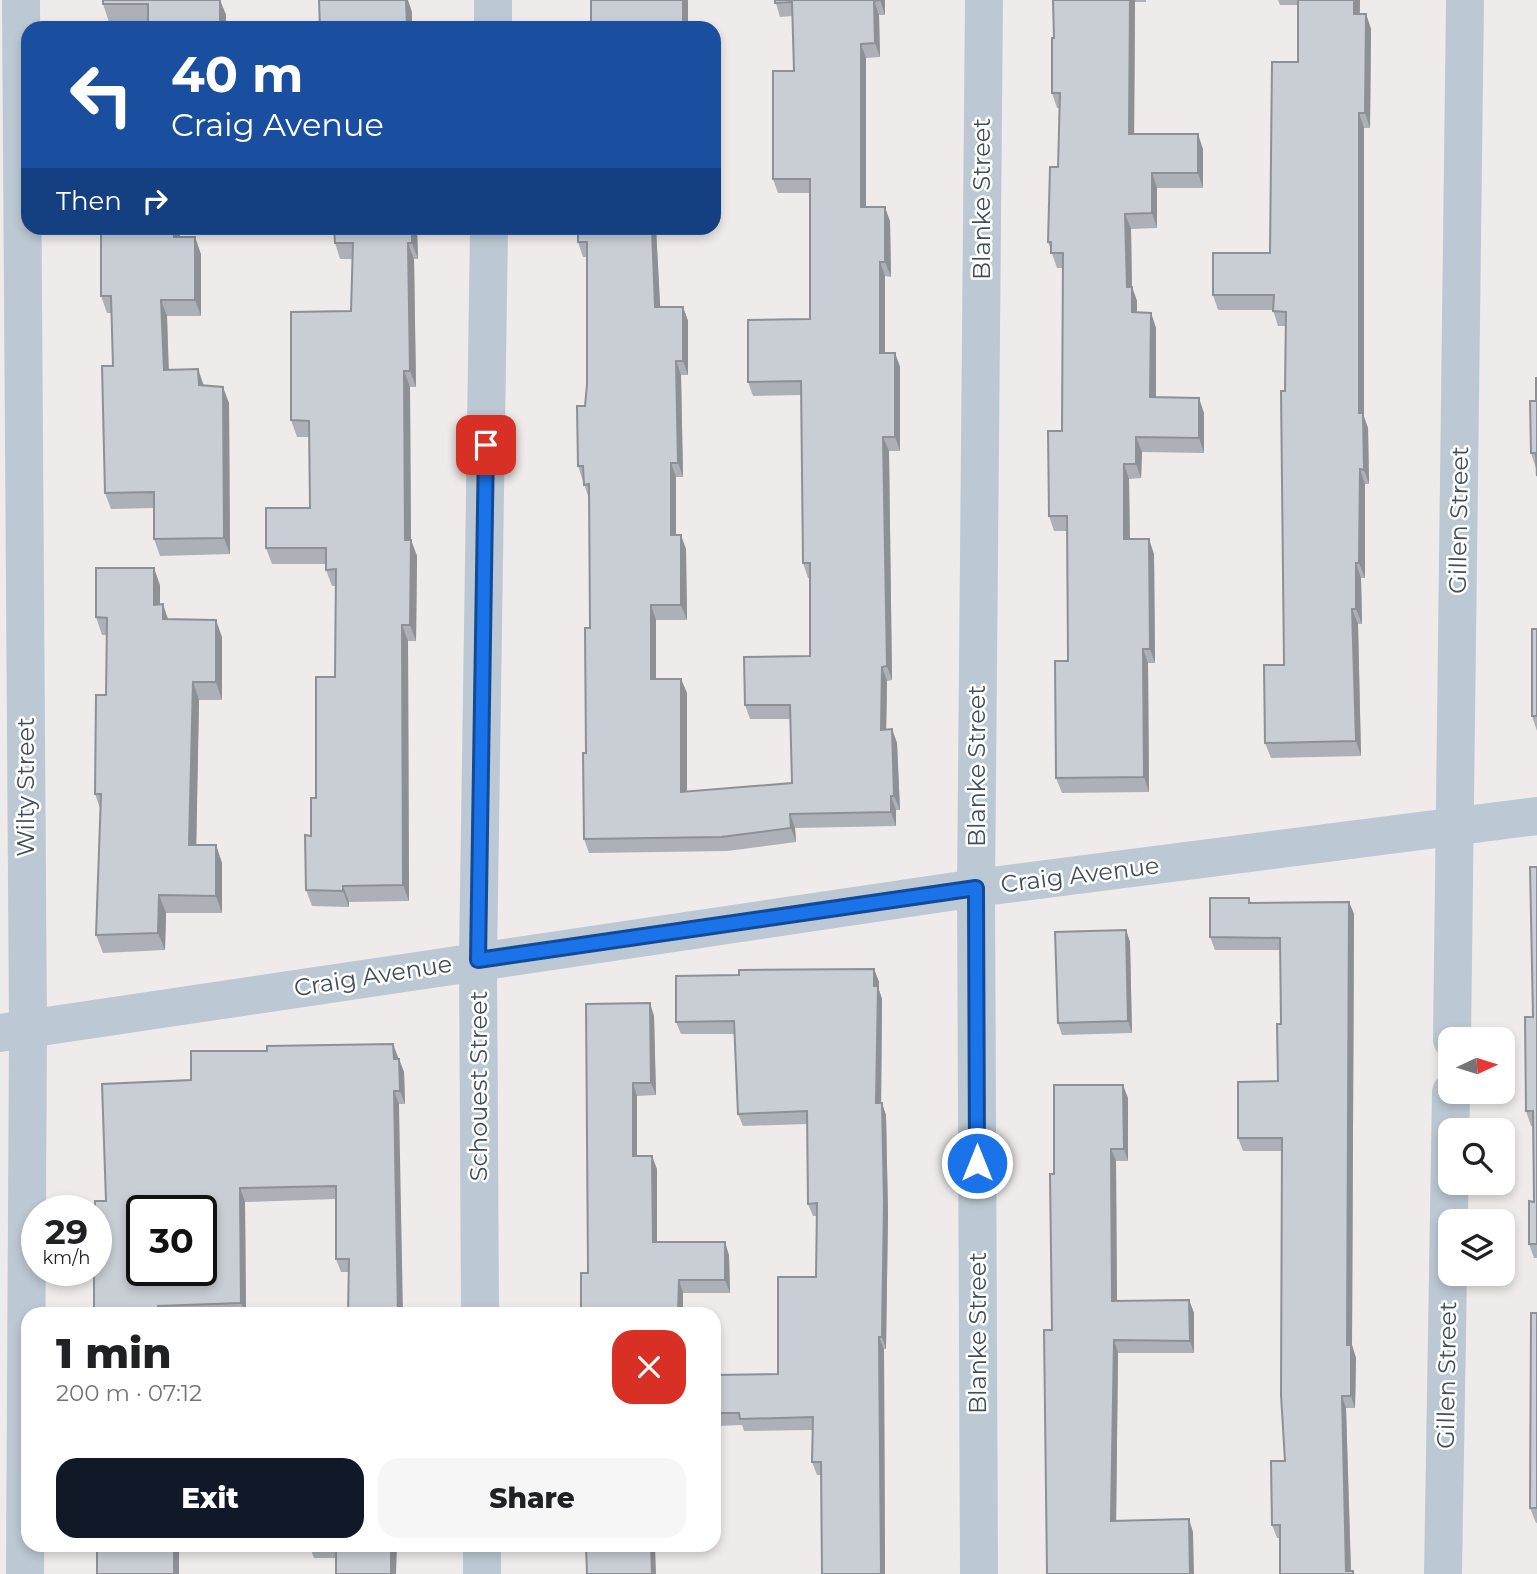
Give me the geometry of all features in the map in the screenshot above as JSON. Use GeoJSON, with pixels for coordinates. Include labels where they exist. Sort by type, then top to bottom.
{"type":"FeatureCollection","features":[{"type":"Feature","properties":{"kind":"street","name":"Wilty Street"},"geometry":{"type":"LineString","coordinates":[[20,0],[14,1031],[21,1377]]}},
{"type":"Feature","properties":{"kind":"street"},"geometry":{"type":"LineString","coordinates":[[493,0],[493,21]]}},
{"type":"Feature","properties":{"kind":"street","name":"Blanke Street"},"geometry":{"type":"LineString","coordinates":[[979,1574],[976,888],[984,0]]}},
{"type":"Feature","properties":{"kind":"street","name":"Gillen Street"},"geometry":{"type":"LineString","coordinates":[[1452,1027],[1465,0]]}},
{"type":"Feature","properties":{"kind":"street","name":"Schouest Street"},"geometry":{"type":"LineString","coordinates":[[480,1307],[478,960],[489,235]]}},
{"type":"Feature","properties":{"kind":"street","name":"Craig Avenue"},"geometry":{"type":"LineString","coordinates":[[14,1031],[976,888],[1537,816]]}},
{"type":"Feature","properties":{"kind":"street","name":"Gillen Street"},"geometry":{"type":"LineString","coordinates":[[1443,1574],[1451,1104]]}},
{"type":"Feature","properties":{"kind":"street","name":"Wilty Street"},"geometry":{"type":"LineString","coordinates":[[25,1552],[25,1574]]}},
{"type":"Feature","properties":{"kind":"street"},"geometry":{"type":"LineString","coordinates":[[482,1552],[482,1574]]}},
{"type":"Feature","properties":{"kind":"building"},"geometry":{"type":"Polygon","coordinates":[[[103,0],[220,0],[220,21],[148,21],[148,4],[103,4],[103,0]]]}},
{"type":"Feature","properties":{"kind":"building"},"geometry":{"type":"Polygon","coordinates":[[[319,0],[406,0],[407,21],[320,21],[319,0]]]}},
{"type":"Feature","properties":{"kind":"building"},"geometry":{"type":"Polygon","coordinates":[[[591,0],[683,0],[683,21],[591,21],[591,0]]]}},
{"type":"Feature","properties":{"kind":"building"},"geometry":{"type":"Polygon","coordinates":[[[775,0],[880,0],[874,1],[875,43],[861,44],[861,207],[885,207],[885,262],[880,262],[880,353],[895,353],[895,437],[883,437],[887,666],[882,667],[881,730],[892,729],[894,796],[891,796],[891,812],[790,814],[791,828],[721,837],[584,839],[585,628],[590,628],[589,484],[584,485],[583,466],[578,466],[577,406],[585,406],[587,384],[587,242],[578,242],[578,235],[652,235],[655,307],[683,307],[683,361],[676,361],[678,463],[671,463],[671,535],[681,535],[681,605],[651,605],[651,679],[681,679],[681,792],[792,783],[790,705],[745,705],[744,657],[810,656],[810,563],[803,563],[801,381],[748,382],[748,320],[810,319],[810,179],[773,179],[773,71],[794,71],[792,2],[775,3],[775,0]]]}},
{"type":"Feature","properties":{"kind":"building"},"geometry":{"type":"Polygon","coordinates":[[[1053,0],[1130,0],[1129,134],[1198,134],[1198,173],[1152,173],[1152,213],[1125,214],[1127,287],[1132,287],[1132,312],[1151,313],[1150,397],[1199,398],[1199,438],[1136,437],[1136,464],[1124,464],[1124,539],[1149,539],[1150,649],[1143,649],[1144,777],[1056,778],[1055,661],[1068,661],[1067,516],[1049,516],[1048,431],[1062,431],[1063,253],[1051,253],[1051,242],[1048,242],[1050,167],[1058,167],[1060,93],[1052,93],[1053,0]]]}},
{"type":"Feature","properties":{"kind":"building"},"geometry":{"type":"Polygon","coordinates":[[[1298,0],[1354,0],[1354,14],[1366,14],[1365,113],[1359,113],[1359,413],[1363,413],[1364,470],[1360,469],[1359,563],[1356,563],[1356,609],[1352,609],[1356,741],[1265,743],[1264,665],[1284,665],[1281,391],[1285,391],[1286,312],[1273,311],[1274,295],[1213,295],[1213,253],[1270,253],[1272,62],[1298,62],[1298,0]]]}},
{"type":"Feature","properties":{"kind":"building"},"geometry":{"type":"Polygon","coordinates":[[[101,235],[195,237],[195,300],[161,300],[164,370],[198,369],[199,385],[223,387],[224,538],[154,539],[154,492],[105,493],[102,366],[113,366],[111,296],[101,296],[101,235]]]}},
{"type":"Feature","properties":{"kind":"building"},"geometry":{"type":"Polygon","coordinates":[[[334,235],[412,235],[412,243],[408,243],[410,371],[404,371],[405,540],[411,540],[410,625],[402,625],[403,885],[343,886],[343,891],[306,890],[305,835],[311,836],[311,798],[316,798],[316,677],[335,677],[336,569],[326,570],[326,548],[266,548],[266,508],[310,508],[309,421],[291,420],[291,312],[351,311],[353,243],[335,243],[334,235]]]}},
{"type":"Feature","properties":{"kind":"building"},"geometry":{"type":"Polygon","coordinates":[[[1536,378],[1537,476],[1536,453],[1531,453],[1530,401],[1536,401],[1536,378]]]}},
{"type":"Feature","properties":{"kind":"building"},"geometry":{"type":"Polygon","coordinates":[[[96,568],[154,568],[154,605],[163,604],[163,619],[216,620],[216,682],[193,682],[189,845],[216,845],[216,896],[159,895],[158,933],[96,935],[101,794],[95,794],[96,695],[106,695],[107,618],[96,617],[96,568]]]}},
{"type":"Feature","properties":{"kind":"building"},"geometry":{"type":"Polygon","coordinates":[[[1532,629],[1537,629],[1537,716],[1532,716],[1532,629]]]}},
{"type":"Feature","properties":{"kind":"building"},"geometry":{"type":"Polygon","coordinates":[[[1530,867],[1537,867],[1537,1244],[1529,1244],[1529,1201],[1534,1202],[1533,1111],[1526,1111],[1525,1017],[1533,1017],[1530,867]]]}},
{"type":"Feature","properties":{"kind":"building"},"geometry":{"type":"Polygon","coordinates":[[[1210,898],[1249,898],[1249,903],[1349,902],[1347,1345],[1351,1345],[1351,1396],[1342,1396],[1346,1571],[1353,1571],[1353,1574],[1280,1574],[1280,1525],[1272,1525],[1271,1461],[1285,1461],[1281,1395],[1282,1138],[1238,1138],[1238,1082],[1278,1081],[1277,1024],[1281,1024],[1280,938],[1210,937],[1210,898]]]}},
{"type":"Feature","properties":{"kind":"building"},"geometry":{"type":"Polygon","coordinates":[[[1126,930],[1128,1021],[1058,1023],[1055,932],[1126,930]]]}},
{"type":"Feature","properties":{"kind":"building"},"geometry":{"type":"Polygon","coordinates":[[[874,969],[874,986],[878,986],[876,1103],[882,1103],[884,1202],[882,1337],[879,1337],[881,1574],[822,1574],[821,1462],[812,1462],[813,1417],[740,1419],[739,1413],[721,1413],[721,1375],[778,1374],[778,1277],[816,1277],[817,1203],[808,1204],[807,1111],[738,1114],[734,1021],[676,1022],[676,976],[739,975],[739,970],[874,969]]]}},
{"type":"Feature","properties":{"kind":"building"},"geometry":{"type":"Polygon","coordinates":[[[650,1003],[651,1083],[633,1083],[633,1156],[652,1156],[653,1242],[725,1242],[725,1280],[679,1280],[678,1307],[581,1307],[581,1273],[588,1273],[586,1004],[650,1003]]]}},
{"type":"Feature","properties":{"kind":"building"},"geometry":{"type":"Polygon","coordinates":[[[393,1044],[394,1059],[399,1059],[400,1091],[394,1091],[398,1307],[348,1307],[349,1259],[336,1259],[336,1186],[240,1188],[241,1303],[94,1307],[94,1286],[112,1286],[112,1195],[106,1195],[102,1084],[191,1080],[191,1051],[267,1051],[267,1046],[393,1044]]]}},
{"type":"Feature","properties":{"kind":"building"},"geometry":{"type":"Polygon","coordinates":[[[1054,1085],[1123,1085],[1124,1149],[1111,1149],[1112,1301],[1189,1300],[1190,1341],[1114,1340],[1111,1521],[1189,1519],[1190,1574],[1047,1574],[1044,1330],[1052,1330],[1050,1174],[1054,1174],[1054,1085]]]}},
{"type":"Feature","properties":{"kind":"building"},"geometry":{"type":"Polygon","coordinates":[[[1531,1313],[1537,1313],[1537,1508],[1530,1508],[1531,1313]]]}},
{"type":"Feature","properties":{"kind":"building"},"geometry":{"type":"Polygon","coordinates":[[[97,1552],[174,1552],[174,1574],[97,1574],[97,1552]]]}},
{"type":"Feature","properties":{"kind":"building"},"geometry":{"type":"Polygon","coordinates":[[[336,1552],[391,1552],[391,1574],[336,1574],[336,1552]]]}},
{"type":"Feature","properties":{"kind":"building"},"geometry":{"type":"Polygon","coordinates":[[[586,1552],[651,1552],[652,1574],[587,1574],[586,1552]]]}},
{"type":"Feature","properties":{"kind":"route"},"geometry":{"type":"LineString","coordinates":[[486,445],[478,960],[976,888],[977,1163]]}}]}
